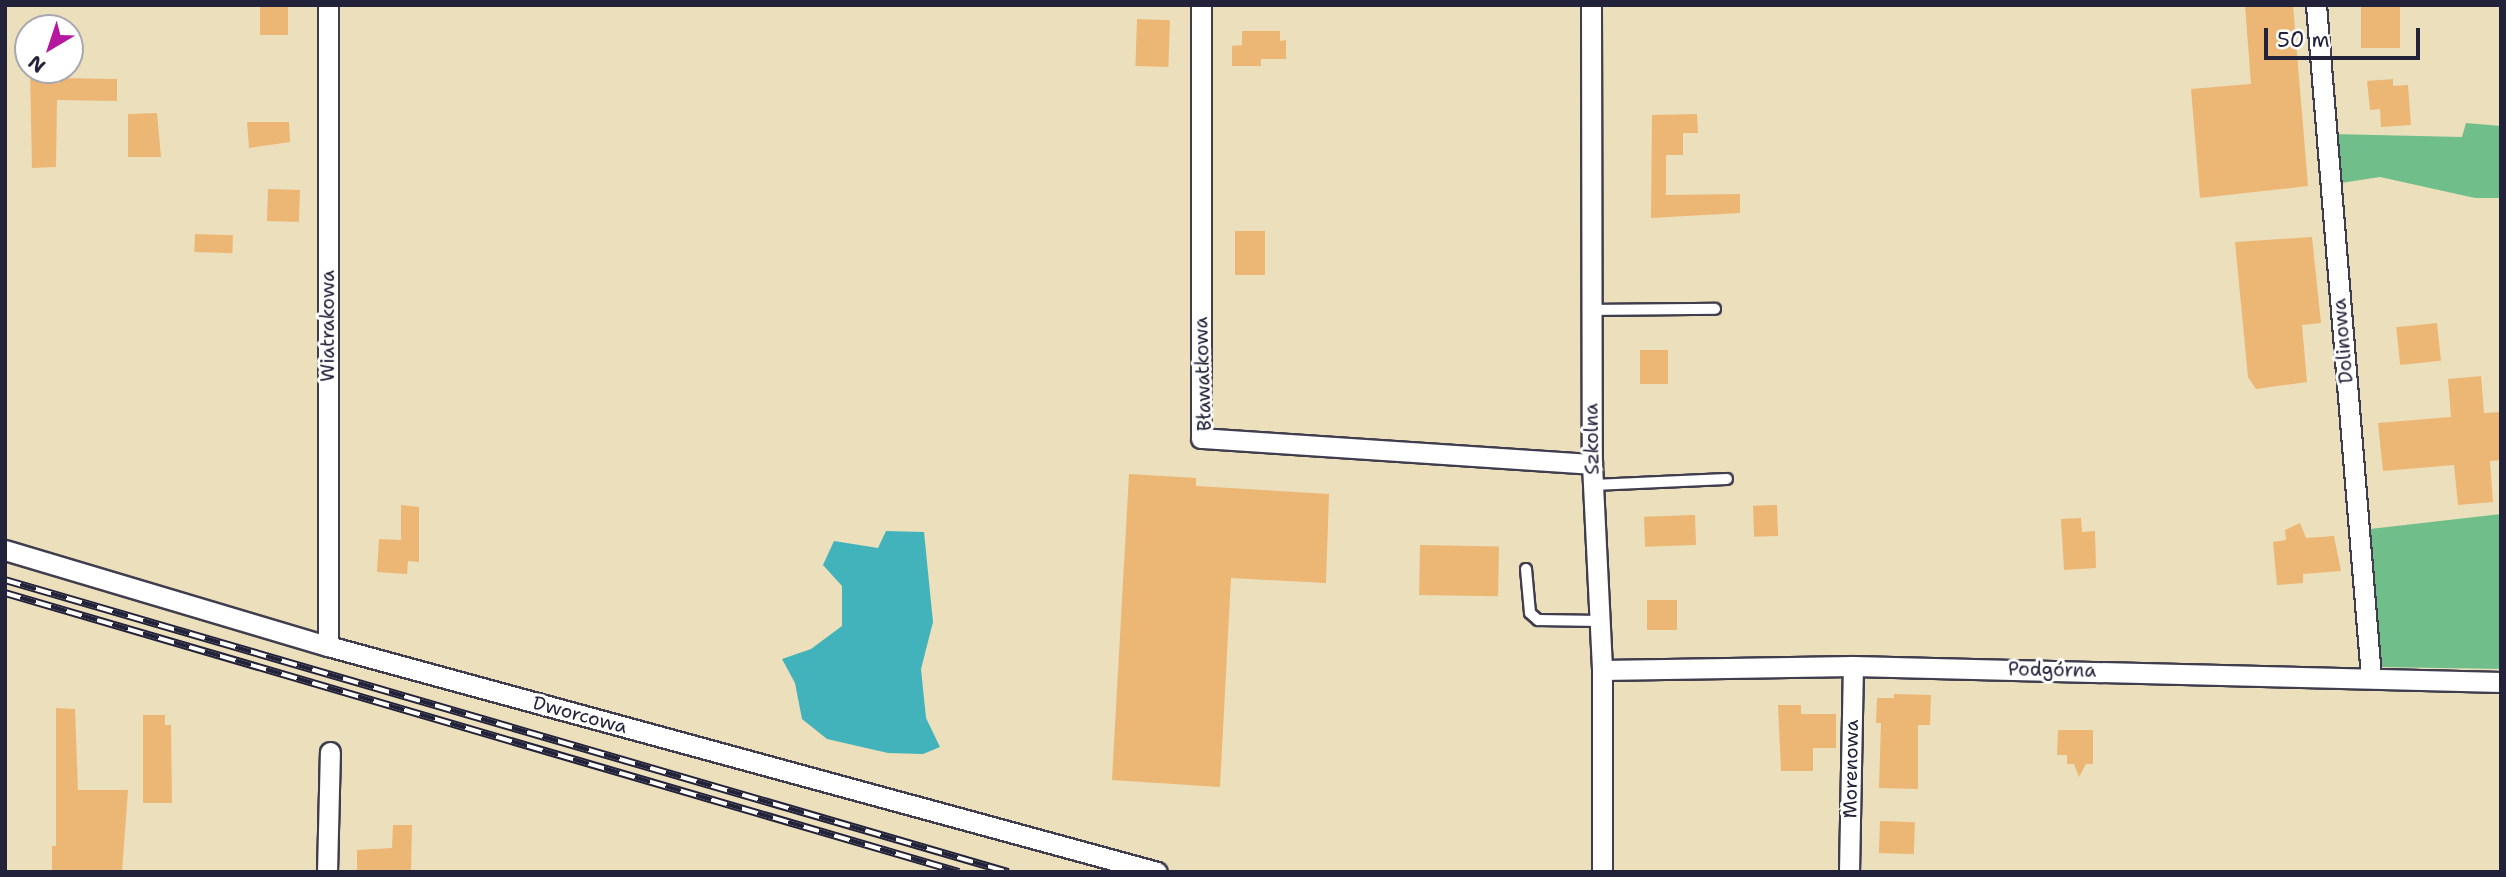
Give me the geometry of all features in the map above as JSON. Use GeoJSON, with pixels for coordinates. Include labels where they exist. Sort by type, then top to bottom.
{"type":"FeatureCollection","features":[{"type":"Feature","properties":{"kind":"street","name":"Wiatrakowa"},"geometry":{"type":"LineString","coordinates":[[328,5],[328,646]]}},
{"type":"Feature","properties":{"kind":"street","name":"Bławatkowa"},"geometry":{"type":"LineString","coordinates":[[1200,5],[1201,439],[1592,464]]}},
{"type":"Feature","properties":{"kind":"street","name":"Szkolna"},"geometry":{"type":"LineString","coordinates":[[1591,5],[1592,464],[1601,621],[1602,872]]}},
{"type":"Feature","properties":{"kind":"street","name":"Dolinowa"},"geometry":{"type":"LineString","coordinates":[[2316,5],[2371,677]]}},
{"type":"Feature","properties":{"kind":"street","name":"Dworcowa"},"geometry":{"type":"LineString","coordinates":[[5,550],[328,646],[1157,872]]}},
{"type":"Feature","properties":{"kind":"street","name":"Podgórna"},"geometry":{"type":"LineString","coordinates":[[1602,670],[1853,666],[2501,682]]}},
{"type":"Feature","properties":{"kind":"street","name":"Morenowa"},"geometry":{"type":"LineString","coordinates":[[1849,872],[1853,666]]}},
{"type":"Feature","properties":{"kind":"street"},"geometry":{"type":"LineString","coordinates":[[327,872],[330,752]]}},
{"type":"Feature","properties":{"kind":"lane"},"geometry":{"type":"LineString","coordinates":[[1591,310],[1715,309]]}},
{"type":"Feature","properties":{"kind":"lane"},"geometry":{"type":"LineString","coordinates":[[1593,485],[1727,479]]}},
{"type":"Feature","properties":{"kind":"lane"},"geometry":{"type":"LineString","coordinates":[[1526,569],[1530,613],[1538,620],[1601,621]]}},
{"type":"Feature","properties":{"kind":"green space"},"geometry":{"type":"Polygon","coordinates":[[[2466,123],[2501,126],[2499,198],[2475,198],[2380,177],[2334,184],[2331,134],[2462,137],[2466,123]]]}},
{"type":"Feature","properties":{"kind":"green space"},"geometry":{"type":"Polygon","coordinates":[[[2501,514],[2501,669],[2380,667],[2370,529],[2501,514]]]}},
{"type":"Feature","properties":{"kind":"water"},"geometry":{"type":"Polygon","coordinates":[[[886,531],[924,532],[933,622],[921,669],[926,718],[940,747],[923,754],[888,753],[827,739],[802,719],[795,683],[782,659],[811,649],[842,626],[842,586],[823,565],[834,541],[878,548],[886,531]]]}},
{"type":"Feature","properties":{"kind":"building"},"geometry":{"type":"Polygon","coordinates":[[[260,5],[288,5],[288,35],[260,35],[260,5]]]}},
{"type":"Feature","properties":{"kind":"building"},"geometry":{"type":"Polygon","coordinates":[[[2245,5],[2293,5],[2308,186],[2200,198],[2191,89],[2251,84],[2245,5]]]}},
{"type":"Feature","properties":{"kind":"building"},"geometry":{"type":"Polygon","coordinates":[[[2361,5],[2400,5],[2400,48],[2361,48],[2361,5]]]}},
{"type":"Feature","properties":{"kind":"building"},"geometry":{"type":"Polygon","coordinates":[[[1137,19],[1170,20],[1168,67],[1135,66],[1137,19]]]}},
{"type":"Feature","properties":{"kind":"building"},"geometry":{"type":"Polygon","coordinates":[[[1242,31],[1280,31],[1280,41],[1286,40],[1286,59],[1261,59],[1261,66],[1232,66],[1232,46],[1242,45],[1242,31]]]}},
{"type":"Feature","properties":{"kind":"building"},"geometry":{"type":"Polygon","coordinates":[[[84,78],[117,79],[117,101],[57,100],[56,167],[32,168],[30,84],[84,84],[84,78]]]}},
{"type":"Feature","properties":{"kind":"building"},"geometry":{"type":"Polygon","coordinates":[[[2393,79],[2393,86],[2408,85],[2411,125],[2381,127],[2380,109],[2370,110],[2367,81],[2393,79]]]}},
{"type":"Feature","properties":{"kind":"building"},"geometry":{"type":"Polygon","coordinates":[[[157,113],[161,157],[128,157],[128,114],[157,113]]]}},
{"type":"Feature","properties":{"kind":"building"},"geometry":{"type":"Polygon","coordinates":[[[1697,114],[1698,133],[1683,133],[1683,155],[1666,155],[1666,195],[1740,194],[1740,213],[1651,218],[1652,115],[1697,114]]]}},
{"type":"Feature","properties":{"kind":"building"},"geometry":{"type":"Polygon","coordinates":[[[247,122],[289,122],[290,142],[249,148],[247,122]]]}},
{"type":"Feature","properties":{"kind":"building"},"geometry":{"type":"Polygon","coordinates":[[[268,189],[300,190],[299,222],[267,221],[268,189]]]}},
{"type":"Feature","properties":{"kind":"building"},"geometry":{"type":"Polygon","coordinates":[[[1235,231],[1265,231],[1265,275],[1235,275],[1235,231]]]}},
{"type":"Feature","properties":{"kind":"building"},"geometry":{"type":"Polygon","coordinates":[[[195,234],[233,235],[232,253],[194,252],[195,234]]]}},
{"type":"Feature","properties":{"kind":"building"},"geometry":{"type":"Polygon","coordinates":[[[2312,237],[2321,323],[2302,325],[2307,382],[2256,389],[2248,377],[2235,242],[2312,237]]]}},
{"type":"Feature","properties":{"kind":"building"},"geometry":{"type":"Polygon","coordinates":[[[2437,323],[2441,361],[2400,365],[2396,327],[2437,323]]]}},
{"type":"Feature","properties":{"kind":"building"},"geometry":{"type":"Polygon","coordinates":[[[1640,350],[1668,350],[1668,384],[1640,384],[1640,350]]]}},
{"type":"Feature","properties":{"kind":"building"},"geometry":{"type":"Polygon","coordinates":[[[2481,376],[2484,413],[2501,412],[2501,460],[2490,461],[2493,502],[2458,505],[2454,465],[2383,471],[2378,423],[2451,417],[2448,379],[2481,376]]]}},
{"type":"Feature","properties":{"kind":"building"},"geometry":{"type":"Polygon","coordinates":[[[1129,474],[1196,478],[1196,486],[1329,494],[1326,583],[1231,578],[1220,787],[1112,780],[1129,474]]]}},
{"type":"Feature","properties":{"kind":"building"},"geometry":{"type":"Polygon","coordinates":[[[401,505],[419,507],[419,562],[408,561],[407,574],[377,572],[379,539],[401,540],[401,505]]]}},
{"type":"Feature","properties":{"kind":"building"},"geometry":{"type":"Polygon","coordinates":[[[1777,505],[1778,536],[1754,537],[1753,506],[1777,505]]]}},
{"type":"Feature","properties":{"kind":"building"},"geometry":{"type":"Polygon","coordinates":[[[1695,515],[1696,545],[1645,547],[1644,517],[1695,515]]]}},
{"type":"Feature","properties":{"kind":"building"},"geometry":{"type":"Polygon","coordinates":[[[2081,518],[2082,532],[2095,531],[2096,568],[2064,570],[2061,519],[2081,518]]]}},
{"type":"Feature","properties":{"kind":"building"},"geometry":{"type":"Polygon","coordinates":[[[2300,523],[2306,538],[2334,536],[2341,571],[2303,574],[2303,583],[2277,585],[2273,542],[2286,540],[2285,530],[2300,523]]]}},
{"type":"Feature","properties":{"kind":"building"},"geometry":{"type":"Polygon","coordinates":[[[1420,545],[1499,546],[1498,596],[1419,595],[1420,545]]]}},
{"type":"Feature","properties":{"kind":"building"},"geometry":{"type":"Polygon","coordinates":[[[1647,600],[1677,600],[1677,630],[1647,630],[1647,600]]]}},
{"type":"Feature","properties":{"kind":"building"},"geometry":{"type":"Polygon","coordinates":[[[1894,694],[1931,695],[1930,725],[1918,725],[1918,789],[1879,788],[1881,723],[1876,723],[1877,698],[1894,698],[1894,694]]]}},
{"type":"Feature","properties":{"kind":"building"},"geometry":{"type":"Polygon","coordinates":[[[1778,705],[1801,705],[1801,714],[1836,714],[1836,748],[1813,748],[1813,771],[1781,771],[1778,705]]]}},
{"type":"Feature","properties":{"kind":"building"},"geometry":{"type":"Polygon","coordinates":[[[56,708],[75,709],[78,790],[128,790],[122,872],[52,872],[52,846],[56,846],[56,708]]]}},
{"type":"Feature","properties":{"kind":"building"},"geometry":{"type":"Polygon","coordinates":[[[143,715],[165,715],[165,725],[171,725],[172,803],[143,803],[143,715]]]}},
{"type":"Feature","properties":{"kind":"building"},"geometry":{"type":"Polygon","coordinates":[[[2058,730],[2093,730],[2093,764],[2086,764],[2079,777],[2074,764],[2067,764],[2067,755],[2057,755],[2058,730]]]}},
{"type":"Feature","properties":{"kind":"building"},"geometry":{"type":"Polygon","coordinates":[[[1880,821],[1915,822],[1914,854],[1879,853],[1880,821]]]}},
{"type":"Feature","properties":{"kind":"building"},"geometry":{"type":"Polygon","coordinates":[[[393,825],[412,825],[411,872],[357,872],[357,850],[392,848],[393,825]]]}},
{"type":"Feature","properties":{"kind":"railway"},"geometry":{"type":"LineString","coordinates":[[5,580],[1008,872]]}},
{"type":"Feature","properties":{"kind":"railway"},"geometry":{"type":"LineString","coordinates":[[5,593],[959,872]]}}]}
